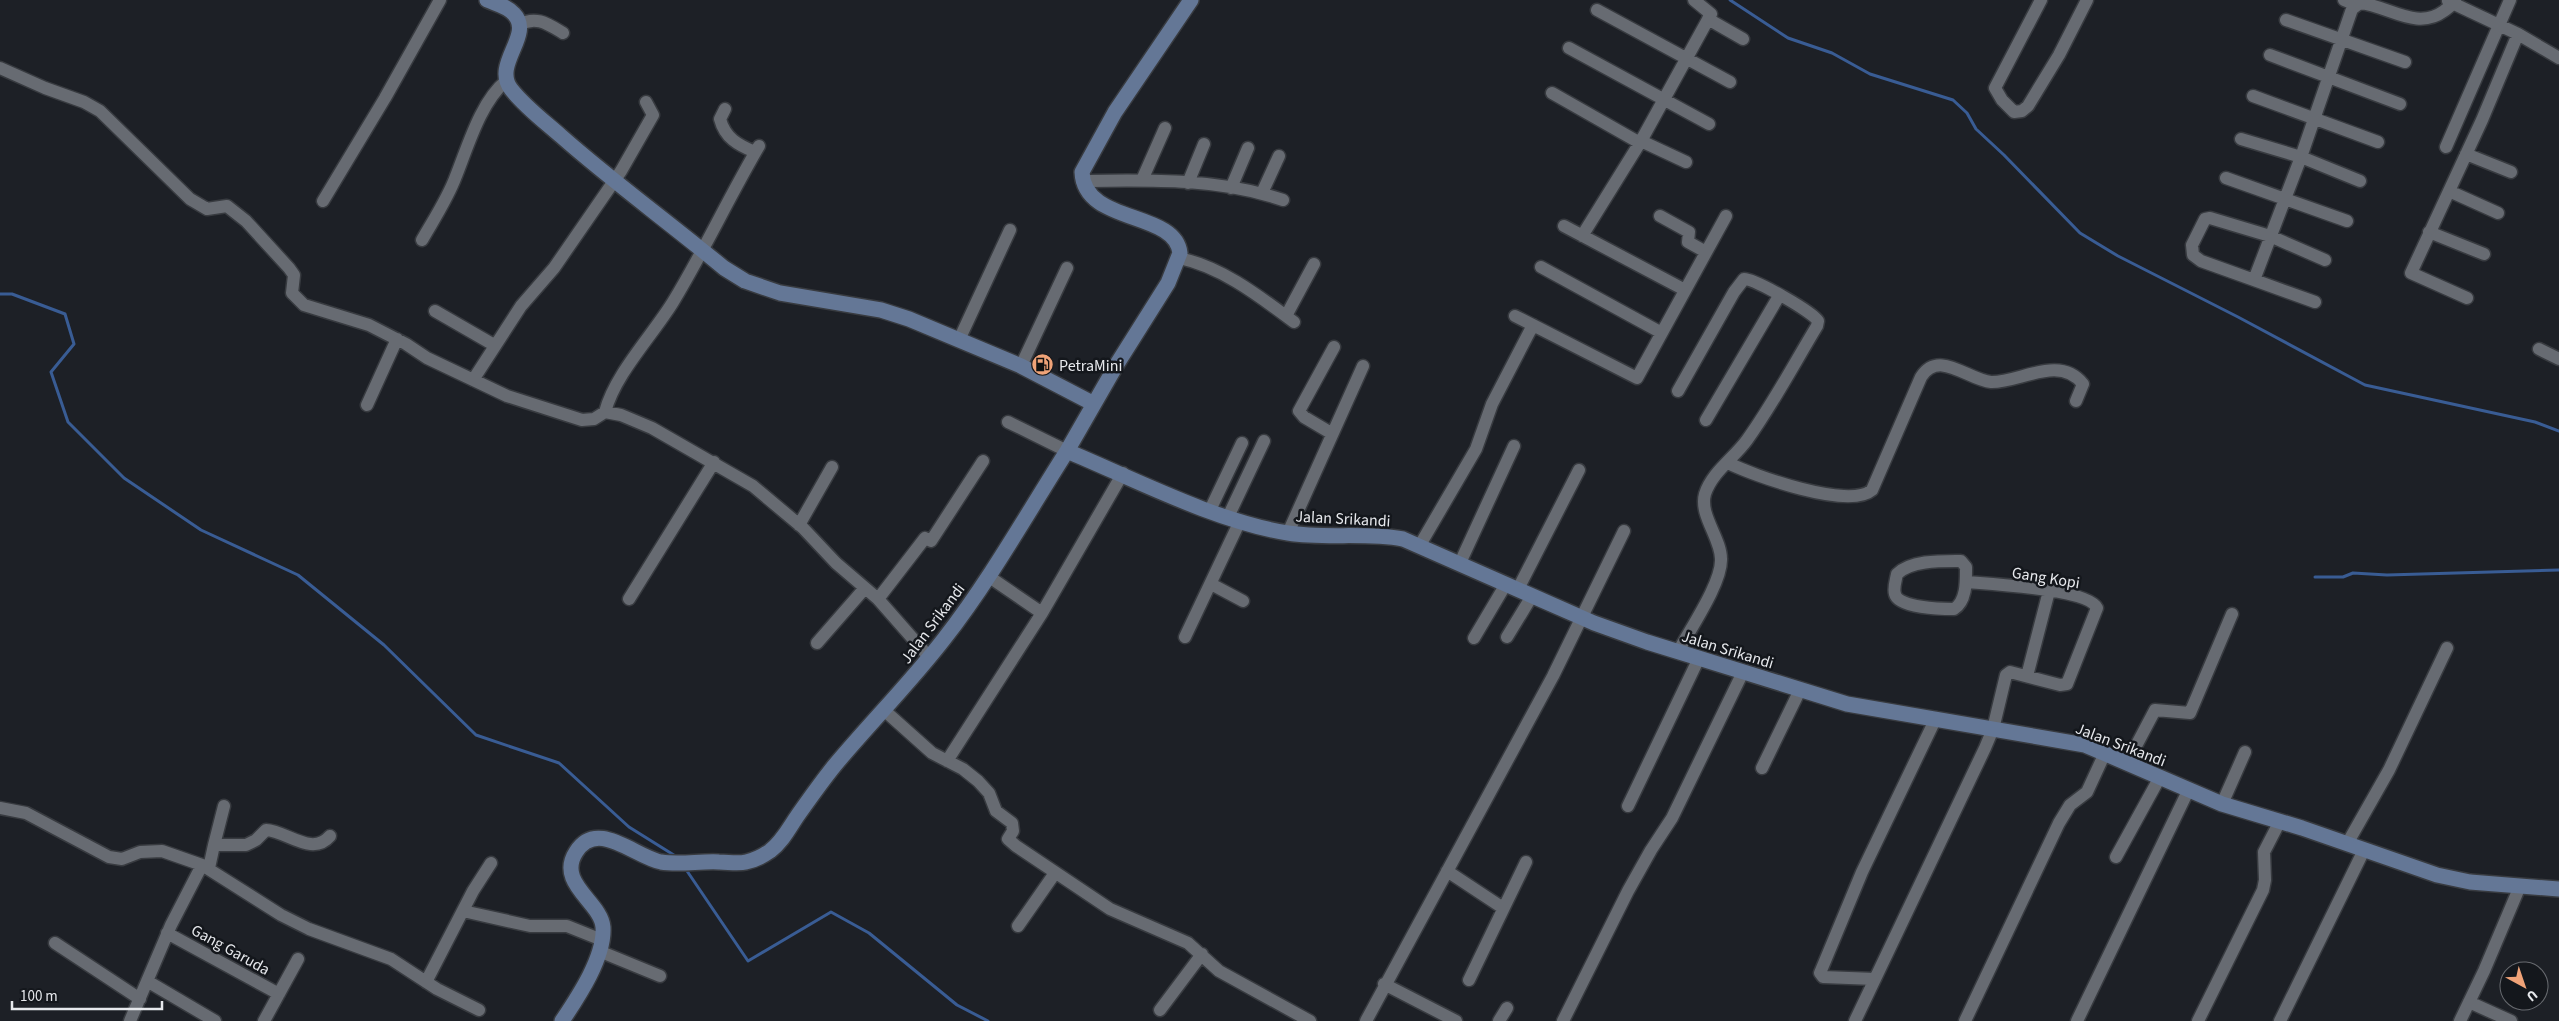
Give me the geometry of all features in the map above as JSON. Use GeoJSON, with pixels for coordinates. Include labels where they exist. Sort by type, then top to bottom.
{"type":"FeatureCollection","features":[{"type":"Feature","properties":{"kind":"street"},"geometry":{"type":"LineString","coordinates":[[323,201],[385,98],[440,0]]}},
{"type":"Feature","properties":{"kind":"street"},"geometry":{"type":"LineString","coordinates":[[487,0],[515,14],[519,25],[519,33],[505,70],[506,81],[518,97],[615,180],[724,268],[764,288],[798,298],[881,310],[1021,366],[1094,404]]}},
{"type":"Feature","properties":{"kind":"street"},"geometry":{"type":"LineString","coordinates":[[1008,422],[1067,451],[1168,283],[1178,258],[1179,249],[1174,238],[1153,226],[1106,207],[1089,195],[1082,182],[1085,164],[1114,112],[1191,0]]}},
{"type":"Feature","properties":{"kind":"street"},"geometry":{"type":"LineString","coordinates":[[1582,236],[1641,142],[1711,14],[1694,0]]}},
{"type":"Feature","properties":{"kind":"street"},"geometry":{"type":"LineString","coordinates":[[2041,0],[1996,82],[1997,93],[2014,112],[2022,111],[2028,106],[2087,0]]}},
{"type":"Feature","properties":{"kind":"street"},"geometry":{"type":"LineString","coordinates":[[2446,147],[2510,0]]}},
{"type":"Feature","properties":{"kind":"street"},"geometry":{"type":"LineString","coordinates":[[2254,280],[2301,158],[2342,39],[2350,2],[2370,4],[2419,20],[2440,14],[2452,1],[2518,34],[2559,58]]}},
{"type":"Feature","properties":{"kind":"street"},"geometry":{"type":"LineString","coordinates":[[1597,10],[1730,82]]}},
{"type":"Feature","properties":{"kind":"street"},"geometry":{"type":"LineString","coordinates":[[1708,19],[1743,39]]}},
{"type":"Feature","properties":{"kind":"street"},"geometry":{"type":"LineString","coordinates":[[519,25],[530,20],[541,20],[564,33]]}},
{"type":"Feature","properties":{"kind":"street"},"geometry":{"type":"LineString","coordinates":[[2286,20],[2406,62]]}},
{"type":"Feature","properties":{"kind":"street"},"geometry":{"type":"LineString","coordinates":[[2467,298],[2411,274],[2518,34]]}},
{"type":"Feature","properties":{"kind":"street"},"geometry":{"type":"LineString","coordinates":[[1569,48],[1709,124]]}},
{"type":"Feature","properties":{"kind":"street"},"geometry":{"type":"LineString","coordinates":[[2270,55],[2400,104]]}},
{"type":"Feature","properties":{"kind":"street"},"geometry":{"type":"LineString","coordinates":[[0,68],[92,106],[190,199],[207,209],[227,206],[241,215],[289,268],[294,276],[292,293],[304,305],[369,325],[427,358],[513,398],[582,420],[594,419],[605,412],[613,392],[671,304],[703,251],[757,149],[734,143],[726,133],[720,119],[725,109]]}},
{"type":"Feature","properties":{"kind":"street"},"geometry":{"type":"LineString","coordinates":[[422,240],[454,181],[463,154],[492,94],[506,81]]}},
{"type":"Feature","properties":{"kind":"street"},"geometry":{"type":"LineString","coordinates":[[1552,93],[1641,142],[1686,162]]}},
{"type":"Feature","properties":{"kind":"street"},"geometry":{"type":"LineString","coordinates":[[2253,96],[2378,142]]}},
{"type":"Feature","properties":{"kind":"street"},"geometry":{"type":"LineString","coordinates":[[473,380],[521,306],[554,268],[615,180],[652,119],[653,111],[646,102]]}},
{"type":"Feature","properties":{"kind":"street"},"geometry":{"type":"LineString","coordinates":[[1142,180],[1165,128]]}},
{"type":"Feature","properties":{"kind":"street"},"geometry":{"type":"LineString","coordinates":[[2242,139],[2301,158],[2360,181]]}},
{"type":"Feature","properties":{"kind":"street"},"geometry":{"type":"LineString","coordinates":[[1188,182],[1204,144]]}},
{"type":"Feature","properties":{"kind":"street"},"geometry":{"type":"LineString","coordinates":[[1231,188],[1248,148]]}},
{"type":"Feature","properties":{"kind":"street"},"geometry":{"type":"LineString","coordinates":[[2466,154],[2511,172]]}},
{"type":"Feature","properties":{"kind":"street"},"geometry":{"type":"LineString","coordinates":[[1262,193],[1279,156]]}},
{"type":"Feature","properties":{"kind":"street"},"geometry":{"type":"LineString","coordinates":[[2226,178],[2347,221]]}},
{"type":"Feature","properties":{"kind":"street"},"geometry":{"type":"LineString","coordinates":[[1082,182],[1142,180],[1188,182],[1262,193],[1283,200]]}},
{"type":"Feature","properties":{"kind":"street"},"geometry":{"type":"LineString","coordinates":[[2449,191],[2498,213]]}},
{"type":"Feature","properties":{"kind":"street"},"geometry":{"type":"LineString","coordinates":[[1660,216],[1689,232],[1688,242],[1706,252]]}},
{"type":"Feature","properties":{"kind":"street"},"geometry":{"type":"LineString","coordinates":[[1515,316],[1636,378],[1726,216]]}},
{"type":"Feature","properties":{"kind":"street"},"geometry":{"type":"LineString","coordinates":[[2316,302],[2198,259],[2191,252],[2192,245],[2202,224],[2208,218],[2270,236],[2325,260]]}},
{"type":"Feature","properties":{"kind":"street"},"geometry":{"type":"LineString","coordinates":[[1564,226],[1685,290]]}},
{"type":"Feature","properties":{"kind":"street"},"geometry":{"type":"LineString","coordinates":[[960,340],[1010,230]]}},
{"type":"Feature","properties":{"kind":"street"},"geometry":{"type":"LineString","coordinates":[[2429,232],[2484,254]]}},
{"type":"Feature","properties":{"kind":"street"},"geometry":{"type":"LineString","coordinates":[[1178,258],[1204,266],[1231,279],[1290,319],[1314,264]]}},
{"type":"Feature","properties":{"kind":"street"},"geometry":{"type":"LineString","coordinates":[[1541,267],[1660,332]]}},
{"type":"Feature","properties":{"kind":"street"},"geometry":{"type":"LineString","coordinates":[[1021,366],[1067,268]]}},
{"type":"Feature","properties":{"kind":"street"},"geometry":{"type":"LineString","coordinates":[[1678,391],[1734,292],[1744,279],[1754,281],[1814,315],[1818,321],[1817,326],[1749,438],[1717,473],[1704,496],[1708,520],[1718,541],[1721,557],[1719,576],[1678,652]]}},
{"type":"Feature","properties":{"kind":"street"},"geometry":{"type":"LineString","coordinates":[[1706,420],[1779,296]]}},
{"type":"Feature","properties":{"kind":"street"},"geometry":{"type":"LineString","coordinates":[[435,310],[494,345]]}},
{"type":"Feature","properties":{"kind":"street"},"geometry":{"type":"LineString","coordinates":[[1420,545],[1476,449],[1492,404],[1533,325]]}},
{"type":"Feature","properties":{"kind":"street"},"geometry":{"type":"LineString","coordinates":[[367,405],[397,340]]}},
{"type":"Feature","properties":{"kind":"street"},"geometry":{"type":"LineString","coordinates":[[1331,433],[1304,417],[1299,411],[1334,347]]}},
{"type":"Feature","properties":{"kind":"street"},"geometry":{"type":"LineString","coordinates":[[2539,350],[2559,359]]}},
{"type":"Feature","properties":{"kind":"street"},"geometry":{"type":"LineString","coordinates":[[1728,463],[1795,488],[1813,492],[1856,496],[1868,493],[1872,490],[1921,377],[1927,369],[1937,365],[1946,366],[1992,382],[2034,371],[2069,375],[2083,384],[2076,401]]}},
{"type":"Feature","properties":{"kind":"street"},"geometry":{"type":"LineString","coordinates":[[1288,533],[1362,366]]}},
{"type":"Feature","properties":{"kind":"street"},"geometry":{"type":"LineString","coordinates":[[605,412],[621,415],[652,428],[753,486],[799,525],[836,563],[878,599],[929,658]]}},
{"type":"Feature","properties":{"kind":"street"},"geometry":{"type":"LineString","coordinates":[[1185,637],[1211,584],[1264,441]]}},
{"type":"Feature","properties":{"kind":"street"},"geometry":{"type":"LineString","coordinates":[[1210,510],[1242,443]]}},
{"type":"Feature","properties":{"kind":"street"},"geometry":{"type":"LineString","coordinates":[[1460,563],[1514,446]]}},
{"type":"Feature","properties":{"kind":"street","name":"Jalan Srikandi"},"geometry":{"type":"LineString","coordinates":[[600,945],[601,919],[581,893],[573,878],[572,863],[576,852],[584,843],[592,839],[606,838],[646,858],[662,862],[744,862],[761,857],[777,845],[835,765],[885,711],[929,658],[988,576],[1067,451],[1234,519],[1288,533],[1394,538],[1420,545],[1581,617],[1678,652],[1800,690],[1864,708],[1936,718],[2070,741],[2222,804],[2280,821],[2437,875],[2470,882],[2559,889]]}},
{"type":"Feature","properties":{"kind":"street"},"geometry":{"type":"LineString","coordinates":[[878,599],[926,538],[931,541],[983,461]]}},
{"type":"Feature","properties":{"kind":"street"},"geometry":{"type":"LineString","coordinates":[[629,599],[714,462]]}},
{"type":"Feature","properties":{"kind":"street"},"geometry":{"type":"LineString","coordinates":[[799,525],[832,467]]}},
{"type":"Feature","properties":{"kind":"street"},"geometry":{"type":"LineString","coordinates":[[1507,637],[1519,590],[1579,470]]}},
{"type":"Feature","properties":{"kind":"street"},"geometry":{"type":"LineString","coordinates":[[947,761],[1042,613],[1123,474]]}},
{"type":"Feature","properties":{"kind":"street"},"geometry":{"type":"LineString","coordinates":[[1366,1021],[1384,984],[1408,946],[1516,746],[1624,531]]}},
{"type":"Feature","properties":{"kind":"street"},"geometry":{"type":"LineString","coordinates":[[1961,561],[1966,567],[1966,582],[1961,602],[1954,609],[1927,608],[1904,602],[1897,598],[1895,593],[1897,574],[1911,566],[1961,561]]}},
{"type":"Feature","properties":{"kind":"street"},"geometry":{"type":"LineString","coordinates":[[988,576],[1042,613]]}},
{"type":"Feature","properties":{"kind":"street","name":"Gang Kopi"},"geometry":{"type":"LineString","coordinates":[[1966,582],[2049,591],[2093,602],[2097,608],[2067,684],[2060,685],[2010,672],[2006,675],[1993,729]]}},
{"type":"Feature","properties":{"kind":"street"},"geometry":{"type":"LineString","coordinates":[[1211,584],[1243,601]]}},
{"type":"Feature","properties":{"kind":"street"},"geometry":{"type":"LineString","coordinates":[[817,643],[866,588]]}},
{"type":"Feature","properties":{"kind":"street"},"geometry":{"type":"LineString","coordinates":[[1474,638],[1519,590]]}},
{"type":"Feature","properties":{"kind":"street"},"geometry":{"type":"LineString","coordinates":[[2027,676],[2049,591]]}},
{"type":"Feature","properties":{"kind":"street"},"geometry":{"type":"LineString","coordinates":[[2127,764],[2155,710],[2190,713],[2232,614]]}},
{"type":"Feature","properties":{"kind":"street"},"geometry":{"type":"LineString","coordinates":[[2347,844],[2387,773],[2447,648]]}},
{"type":"Feature","properties":{"kind":"street"},"geometry":{"type":"LineString","coordinates":[[1628,806],[1699,658]]}},
{"type":"Feature","properties":{"kind":"street"},"geometry":{"type":"LineString","coordinates":[[1563,1021],[1628,891],[1672,818],[1743,672]]}},
{"type":"Feature","properties":{"kind":"street"},"geometry":{"type":"LineString","coordinates":[[1762,768],[1800,690]]}},
{"type":"Feature","properties":{"kind":"street"},"geometry":{"type":"LineString","coordinates":[[885,711],[924,747],[971,774],[989,793],[996,811],[1012,824],[1013,831],[1008,839],[1055,873],[1117,912],[1188,943],[1227,976],[1310,1021]]}},
{"type":"Feature","properties":{"kind":"street"},"geometry":{"type":"LineString","coordinates":[[1875,979],[1823,977],[1820,972],[1862,872],[1936,718]]}},
{"type":"Feature","properties":{"kind":"street"},"geometry":{"type":"LineString","coordinates":[[1855,1021],[1993,729]]}},
{"type":"Feature","properties":{"kind":"street"},"geometry":{"type":"LineString","coordinates":[[2222,804],[2245,752]]}},
{"type":"Feature","properties":{"kind":"street"},"geometry":{"type":"LineString","coordinates":[[1965,1021],[2062,816],[2070,805],[2086,792],[2105,754]]}},
{"type":"Feature","properties":{"kind":"street"},"geometry":{"type":"LineString","coordinates":[[2116,857],[2160,777]]}},
{"type":"Feature","properties":{"kind":"street"},"geometry":{"type":"LineString","coordinates":[[2077,1021],[2188,791]]}},
{"type":"Feature","properties":{"kind":"street"},"geometry":{"type":"LineString","coordinates":[[130,1021],[167,933],[206,866],[214,845],[224,806]]}},
{"type":"Feature","properties":{"kind":"street"},"geometry":{"type":"LineString","coordinates":[[0,808],[26,813],[109,857],[122,859],[140,852],[162,851],[206,866],[281,915],[308,929],[391,959],[426,982],[480,1010]]}},
{"type":"Feature","properties":{"kind":"street"},"geometry":{"type":"LineString","coordinates":[[2198,1021],[2263,890],[2265,880],[2264,852],[2280,821]]}},
{"type":"Feature","properties":{"kind":"street"},"geometry":{"type":"LineString","coordinates":[[214,845],[246,845],[266,830],[313,844],[324,842],[330,836]]}},
{"type":"Feature","properties":{"kind":"street"},"geometry":{"type":"LineString","coordinates":[[2280,1021],[2364,850]]}},
{"type":"Feature","properties":{"kind":"street"},"geometry":{"type":"LineString","coordinates":[[1469,980],[1526,862]]}},
{"type":"Feature","properties":{"kind":"street"},"geometry":{"type":"LineString","coordinates":[[426,982],[463,911],[491,863]]}},
{"type":"Feature","properties":{"kind":"street"},"geometry":{"type":"LineString","coordinates":[[1447,871],[1503,908]]}},
{"type":"Feature","properties":{"kind":"street"},"geometry":{"type":"LineString","coordinates":[[1018,926],[1055,873]]}},
{"type":"Feature","properties":{"kind":"street"},"geometry":{"type":"LineString","coordinates":[[2460,1021],[2520,886]]}},
{"type":"Feature","properties":{"kind":"street"},"geometry":{"type":"LineString","coordinates":[[463,911],[530,926],[567,926],[660,976]]}},
{"type":"Feature","properties":{"kind":"street","name":"Gang Garuda"},"geometry":{"type":"LineString","coordinates":[[167,933],[279,994]]}},
{"type":"Feature","properties":{"kind":"street"},"geometry":{"type":"LineString","coordinates":[[55,943],[140,999]]}},
{"type":"Feature","properties":{"kind":"street"},"geometry":{"type":"LineString","coordinates":[[562,1021],[585,983],[600,945]]}},
{"type":"Feature","properties":{"kind":"street"},"geometry":{"type":"LineString","coordinates":[[1160,1010],[1202,954]]}},
{"type":"Feature","properties":{"kind":"street"},"geometry":{"type":"LineString","coordinates":[[264,1021],[298,959]]}},
{"type":"Feature","properties":{"kind":"street"},"geometry":{"type":"LineString","coordinates":[[147,981],[215,1021]]}},
{"type":"Feature","properties":{"kind":"street"},"geometry":{"type":"LineString","coordinates":[[1384,984],[1442,1018],[1456,1021]]}},
{"type":"Feature","properties":{"kind":"street"},"geometry":{"type":"LineString","coordinates":[[2469,1002],[2511,1021]]}},
{"type":"Feature","properties":{"kind":"street"},"geometry":{"type":"LineString","coordinates":[[1499,1021],[1507,1008]]}},
{"type":"Feature","properties":{"kind":"waterway"},"geometry":{"type":"LineString","coordinates":[[1730,0],[1788,38],[1832,53],[1870,74],[1953,100],[1967,113],[1976,129],[2080,233],[2118,256],[2365,385],[2535,422],[2559,431]]}},
{"type":"Feature","properties":{"kind":"waterway"},"geometry":{"type":"LineString","coordinates":[[0,294],[12,294],[65,314],[74,344],[51,372],[68,422],[124,478],[201,530],[298,575],[384,645],[476,735],[559,763],[629,827],[677,857]]}},
{"type":"Feature","properties":{"kind":"waterway"},"geometry":{"type":"LineString","coordinates":[[2315,577],[2343,577],[2353,573],[2387,575],[2559,570]]}},
{"type":"Feature","properties":{"kind":"waterway"},"geometry":{"type":"LineString","coordinates":[[685,868],[748,961],[831,912],[869,933],[957,1005],[988,1021]]}},
{"type":"Feature","properties":{"kind":"place","name":"PetraMini"},"geometry":{"type":"Point","coordinates":[1043,365]}}]}
